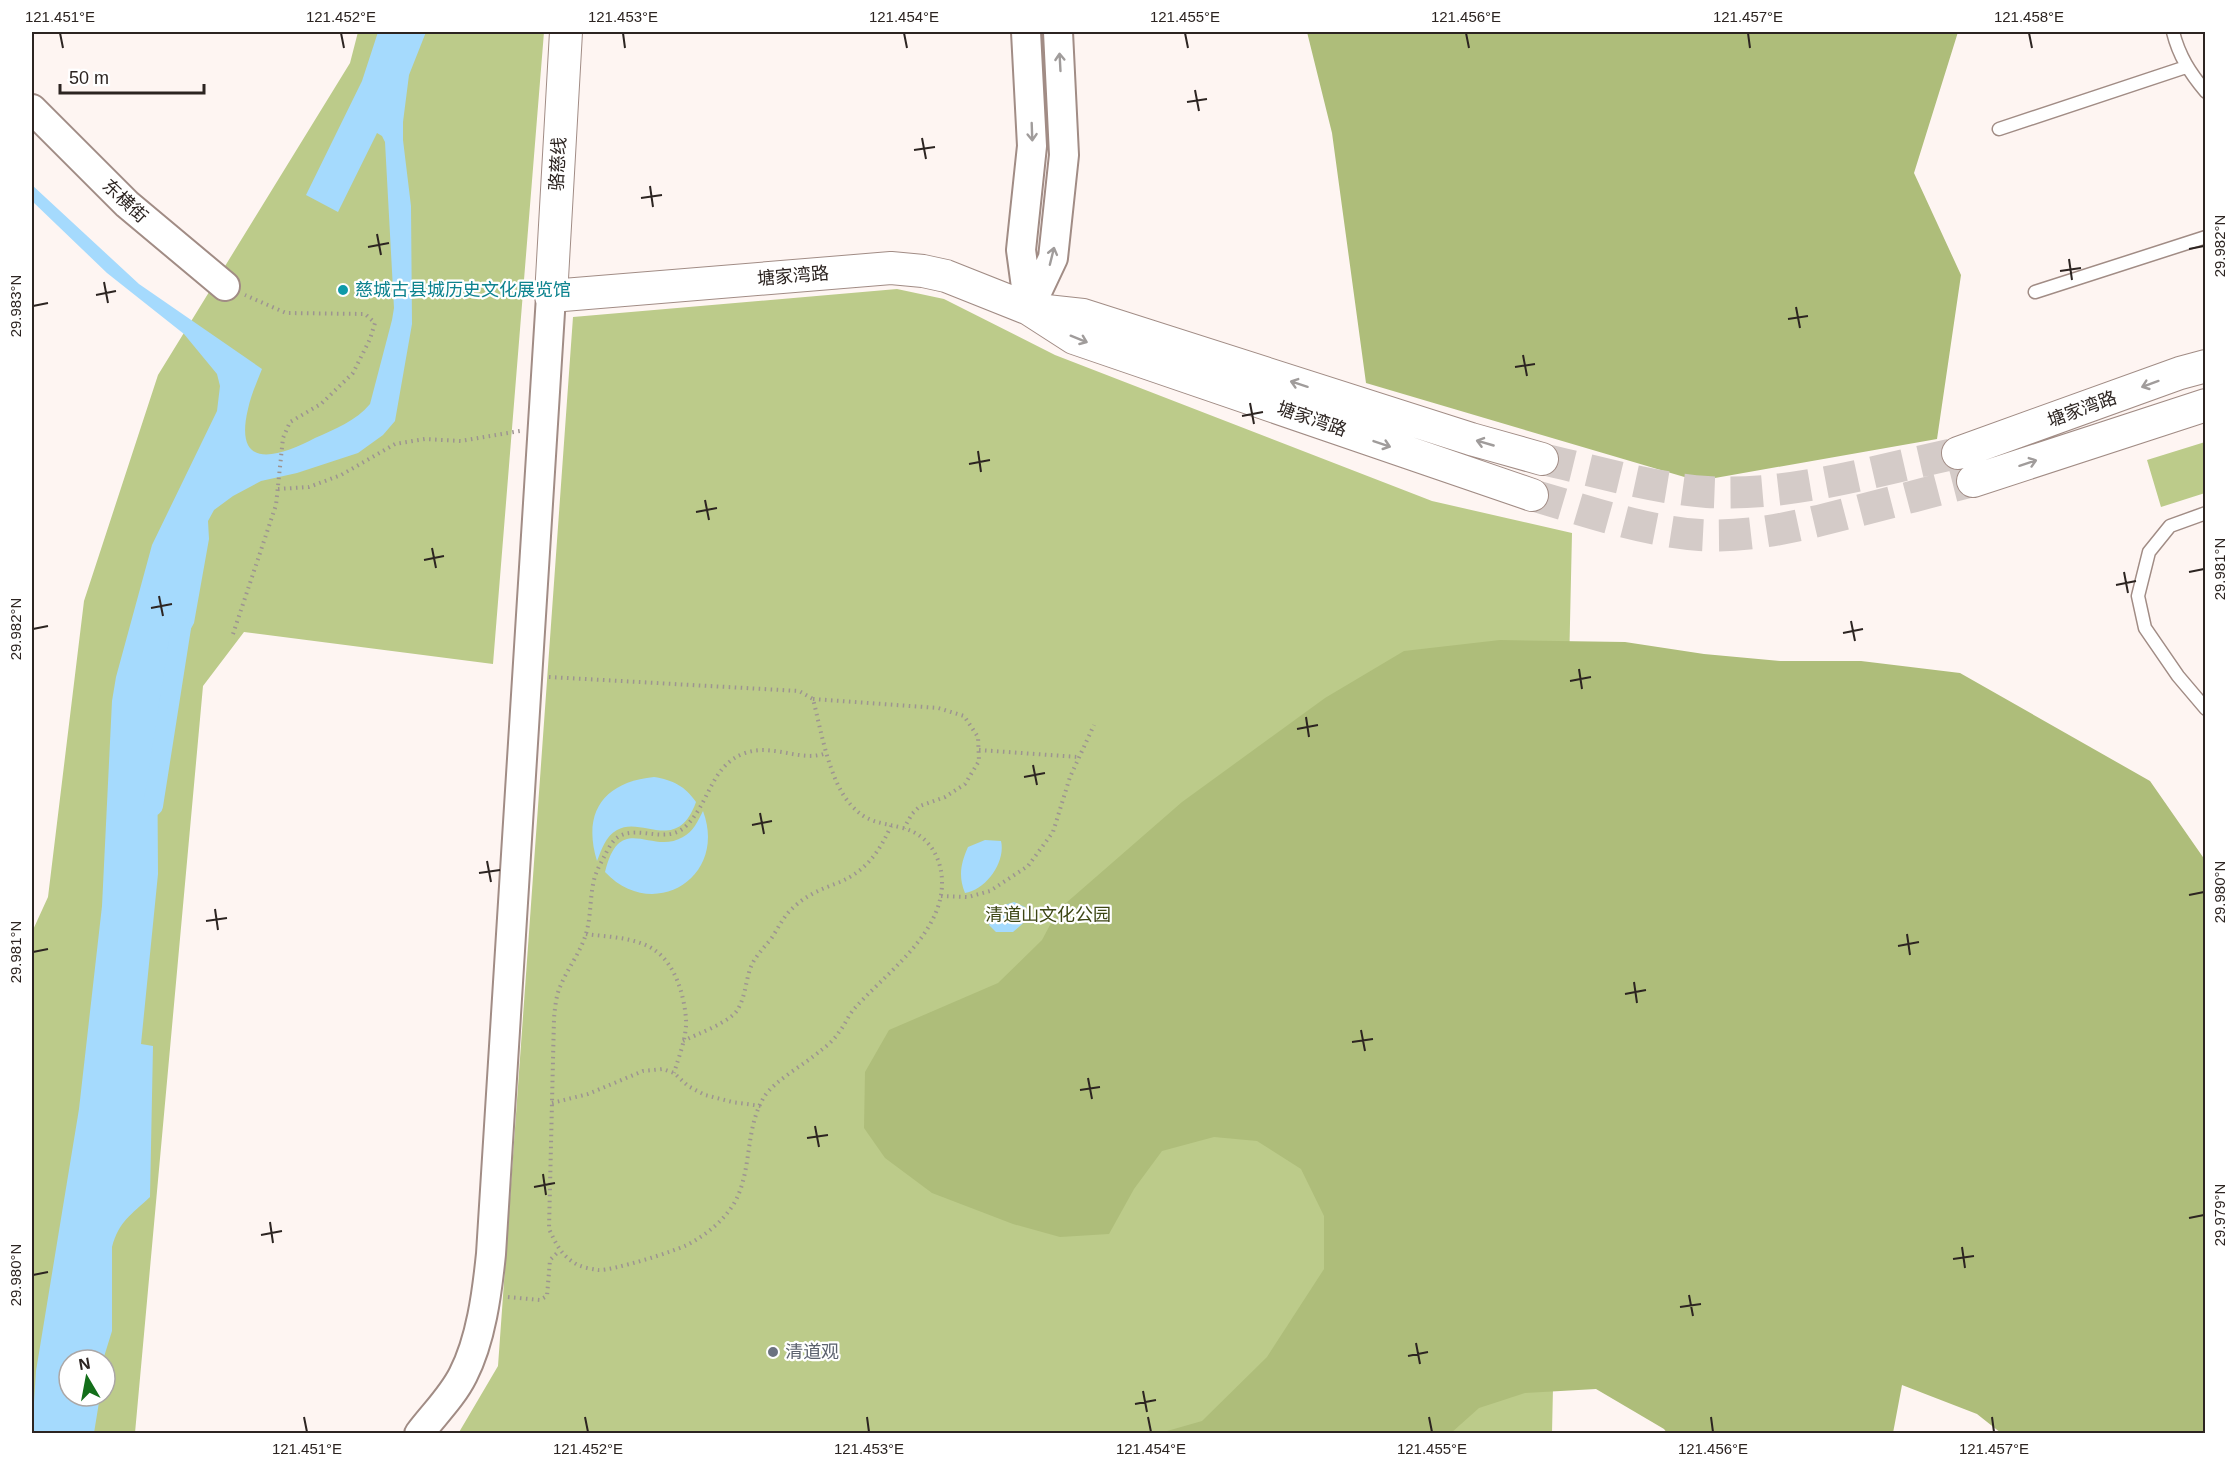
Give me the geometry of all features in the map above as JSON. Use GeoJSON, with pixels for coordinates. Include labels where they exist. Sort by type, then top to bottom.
{"type":"FeatureCollection","features":[{"type":"Feature","properties":{"kind":"main road","name":"骆慈线"},"geometry":{"type":"LineString","coordinates":[[551,296],[566,32]]}},
{"type":"Feature","properties":{"kind":"main road","name":"塘家湾路"},"geometry":{"type":"LineString","coordinates":[[551,296],[891,268],[923,271],[946,276],[1029,309],[1074,338],[1532,495]]}},
{"type":"Feature","properties":{"kind":"main road","name":"塘家湾路"},"geometry":{"type":"LineString","coordinates":[[1029,309],[1083,315],[1471,439],[1542,459]]}},
{"type":"Feature","properties":{"kind":"main road","name":"塘家湾路"},"geometry":{"type":"LineString","coordinates":[[1958,453],[2205,366]]}},
{"type":"Feature","properties":{"kind":"main road","name":"塘家湾路"},"geometry":{"type":"LineString","coordinates":[[1973,481],[2205,405]]}},
{"type":"Feature","properties":{"kind":"street"},"geometry":{"type":"LineString","coordinates":[[1026,32],[1032,146],[1021,250],[1029,309]]}},
{"type":"Feature","properties":{"kind":"street"},"geometry":{"type":"LineString","coordinates":[[1029,309],[1053,258],[1064,155],[1058,32]]}},
{"type":"Feature","properties":{"kind":"street","name":"东横街"},"geometry":{"type":"LineString","coordinates":[[32,109],[127,204],[225,286]]}},
{"type":"Feature","properties":{"kind":"street"},"geometry":{"type":"LineString","coordinates":[[419,1434],[464,1375],[486,1295],[491,1254],[551,296]]}},
{"type":"Feature","properties":{"kind":"lane"},"geometry":{"type":"LineString","coordinates":[[2173,32],[2178,51],[2186,67],[2205,93]]}},
{"type":"Feature","properties":{"kind":"lane"},"geometry":{"type":"LineString","coordinates":[[1999,129],[2186,67]]}},
{"type":"Feature","properties":{"kind":"lane"},"geometry":{"type":"LineString","coordinates":[[2035,292],[2205,237]]}},
{"type":"Feature","properties":{"kind":"lane"},"geometry":{"type":"LineString","coordinates":[[2205,513],[2170,526],[2149,552],[2138,596],[2145,628],[2178,676],[2205,709]]}},
{"type":"Feature","properties":{"kind":"path"},"geometry":{"type":"LineString","coordinates":[[225,286],[286,313],[364,314],[375,324],[353,373],[321,404],[290,422],[283,438],[276,505],[233,634]]}},
{"type":"Feature","properties":{"kind":"path"},"geometry":{"type":"LineString","coordinates":[[278,489],[309,487],[341,475],[395,444],[425,439],[461,441],[543,427]]}},
{"type":"Feature","properties":{"kind":"path"},"geometry":{"type":"LineString","coordinates":[[527,676],[799,691],[813,699],[938,708],[964,716],[978,737],[979,761],[965,784],[945,797],[920,806],[904,828]]}},
{"type":"Feature","properties":{"kind":"path"},"geometry":{"type":"LineString","coordinates":[[813,699],[826,753],[848,803],[861,816],[879,824],[904,828],[919,834],[937,852],[941,870],[941,896],[928,929],[852,1011],[838,1034],[765,1096],[752,1126],[743,1182],[734,1204],[718,1225],[688,1245],[614,1269],[597,1270],[577,1264],[559,1251],[549,1229],[554,1018],[559,988],[582,948],[594,881],[608,848],[615,838],[625,834],[662,836],[685,827],[696,814],[721,769],[731,759],[747,752],[770,749],[817,756],[826,753]]}},
{"type":"Feature","properties":{"kind":"path"},"geometry":{"type":"LineString","coordinates":[[941,896],[968,897],[990,891],[1028,866],[1053,832],[1078,757],[1094,725]]}},
{"type":"Feature","properties":{"kind":"path"},"geometry":{"type":"LineString","coordinates":[[979,750],[1078,757]]}},
{"type":"Feature","properties":{"kind":"path"},"geometry":{"type":"LineString","coordinates":[[683,1041],[731,1017],[738,1009],[751,967],[760,950],[770,940],[784,918],[796,905],[822,888],[842,881],[864,867],[879,851],[891,826]]}},
{"type":"Feature","properties":{"kind":"path"},"geometry":{"type":"LineString","coordinates":[[586,934],[627,939],[653,949],[670,966],[681,990],[686,1019],[683,1041],[674,1073]]}},
{"type":"Feature","properties":{"kind":"path"},"geometry":{"type":"LineString","coordinates":[[552,1103],[588,1094],[643,1071],[663,1069],[674,1073],[688,1086],[705,1095],[761,1107]]}},
{"type":"Feature","properties":{"kind":"path"},"geometry":{"type":"LineString","coordinates":[[486,1295],[540,1300],[547,1296],[550,1260],[559,1251]]}},
{"type":"Feature","properties":{"kind":"green space"},"geometry":{"type":"Polygon","coordinates":[[[358,32],[544,32],[493,664],[244,632],[203,686],[135,1433],[32,1433],[32,932],[48,897],[84,601],[158,375],[350,63],[358,32]]]}},
{"type":"Feature","properties":{"kind":"green space"},"geometry":{"type":"Polygon","coordinates":[[[1307,32],[1958,32],[1914,173],[1961,275],[1937,439],[1698,481],[1366,383],[1332,133],[1307,32]]]}},
{"type":"Feature","properties":{"kind":"green space","name":"清道山文化公园"},"geometry":{"type":"Polygon","coordinates":[[[897,289],[944,299],[1055,355],[1432,501],[1572,533],[1552,1433],[458,1434],[498,1366],[573,317],[897,289]]]}},
{"type":"Feature","properties":{"kind":"green space"},"geometry":{"type":"Polygon","coordinates":[[[2205,442],[2205,493],[2161,507],[2147,460],[2205,442]]]}},
{"type":"Feature","properties":{"kind":"green space"},"geometry":{"type":"Polygon","coordinates":[[[1500,640],[1625,642],[1704,654],[1780,661],[1861,661],[1960,673],[2150,781],[2205,860],[2205,1433],[2001,1433],[1977,1414],[1902,1385],[1893,1433],[1667,1433],[1664,1429],[1596,1389],[1525,1393],[1479,1408],[1451,1433],[1160,1433],[1202,1421],[1267,1357],[1324,1269],[1324,1216],[1301,1169],[1257,1141],[1214,1137],[1162,1151],[1134,1189],[1109,1234],[1060,1237],[1013,1224],[932,1193],[885,1158],[864,1128],[865,1072],[889,1030],[998,983],[1042,940],[1058,910],[1182,802],[1325,698],[1404,651],[1500,640]]]}},
{"type":"Feature","properties":{"kind":"water"},"geometry":{"type":"Polygon","coordinates":[[[378,32],[426,32],[409,75],[403,122],[411,206],[412,324],[395,421],[383,435],[358,453],[297,473],[261,481],[233,496],[214,510],[208,521],[209,539],[194,623],[167,673],[157,722],[158,874],[141,1044],[153,1046],[150,1197],[122,1224],[112,1247],[112,1331],[107,1348],[57,1348],[57,1408],[98,1408],[94,1433],[32,1433],[36,1371],[79,1109],[102,906],[112,701],[116,677],[152,545],[217,411],[220,386],[217,374],[184,334],[107,273],[32,201],[32,185],[139,284],[262,369],[249,404],[245,429],[247,443],[253,451],[262,454],[274,454],[287,450],[345,424],[370,404],[392,320],[394,308],[385,142],[382,136],[377,133],[338,212],[306,195],[362,81],[378,32]]]}},
{"type":"Feature","properties":{"kind":"water"},"geometry":{"type":"Polygon","coordinates":[[[654,777],[678,785],[692,796],[696,802],[688,818],[679,827],[669,830],[627,827],[617,830],[607,840],[597,861],[593,844],[593,828],[595,814],[601,802],[622,785],[654,777]]]}},
{"type":"Feature","properties":{"kind":"water"},"geometry":{"type":"Polygon","coordinates":[[[703,811],[708,835],[705,856],[696,873],[681,886],[664,893],[644,893],[624,887],[605,872],[611,853],[619,843],[638,838],[659,842],[683,837],[692,829],[703,811]]]}},
{"type":"Feature","properties":{"kind":"water"},"geometry":{"type":"Polygon","coordinates":[[[985,840],[1001,841],[1002,849],[997,866],[993,874],[980,887],[965,893],[961,875],[968,847],[985,840]]]}},
{"type":"Feature","properties":{"kind":"water"},"geometry":{"type":"Polygon","coordinates":[[[1014,902],[1025,907],[1029,918],[1013,932],[996,932],[989,925],[995,908],[1014,902]]]}},
{"type":"Feature","properties":{"kind":"waterway"},"geometry":{"type":"LineString","coordinates":[[153,806],[181,628]]}},
{"type":"Feature","properties":{"kind":"tunnel"},"geometry":{"type":"LineString","coordinates":[[1542,459],[1665,487],[1707,492],[1738,492],[1833,481],[1958,453]]}},
{"type":"Feature","properties":{"kind":"tunnel"},"geometry":{"type":"LineString","coordinates":[[1532,495],[1636,525],[1679,533],[1720,535],[1797,526],[1973,481]]}},
{"type":"Feature","properties":{"kind":"place","name":"慈城古县城历史文化展览馆"},"geometry":{"type":"Point","coordinates":[343,290]}},
{"type":"Feature","properties":{"kind":"place","name":"清道观"},"geometry":{"type":"Point","coordinates":[773,1352]}}]}
